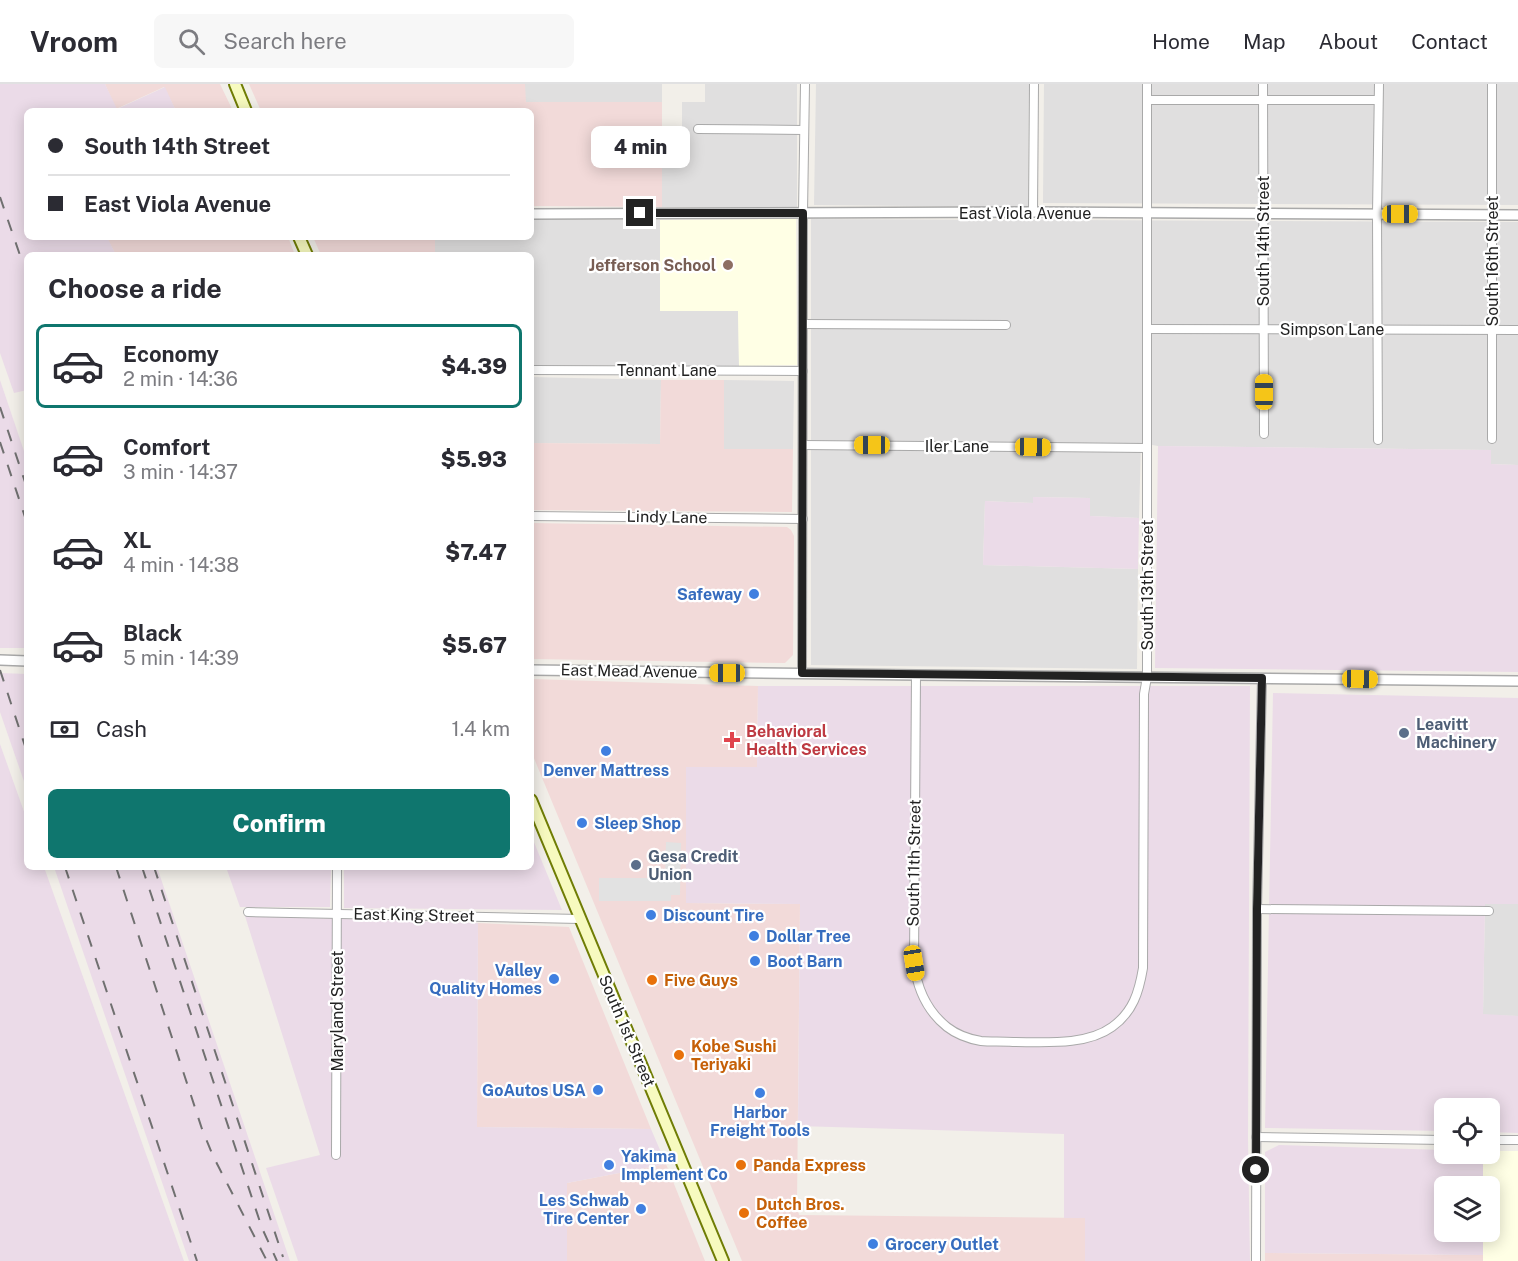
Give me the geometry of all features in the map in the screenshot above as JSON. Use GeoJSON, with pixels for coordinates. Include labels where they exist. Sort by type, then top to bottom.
{"type":"FeatureCollection","features":[{"type":"Feature","properties":{"kind":"main road"},"geometry":{"type":"LineString","coordinates":[[235,84],[245,108]]}},
{"type":"Feature","properties":{"kind":"main road","name":"South 1st Street"},"geometry":{"type":"LineString","coordinates":[[534,808],[723,1261]]}},
{"type":"Feature","properties":{"kind":"street"},"geometry":{"type":"LineString","coordinates":[[802,673],[805,84]]}},
{"type":"Feature","properties":{"kind":"street"},"geometry":{"type":"LineString","coordinates":[[1033,212],[1034,84]]}},
{"type":"Feature","properties":{"kind":"street","name":"South 13th Street"},"geometry":{"type":"LineString","coordinates":[[1029,1042],[1075,1041],[1111,1028],[1137,997],[1143,968],[1144,694],[1147,677],[1147,84]]}},
{"type":"Feature","properties":{"kind":"street","name":"South 14th Street"},"geometry":{"type":"LineString","coordinates":[[1263,84],[1264,434]]}},
{"type":"Feature","properties":{"kind":"street"},"geometry":{"type":"LineString","coordinates":[[1378,440],[1379,84]]}},
{"type":"Feature","properties":{"kind":"street","name":"South 16th Street"},"geometry":{"type":"LineString","coordinates":[[1492,84],[1492,439]]}},
{"type":"Feature","properties":{"kind":"street"},"geometry":{"type":"LineString","coordinates":[[1147,100],[1378,100]]}},
{"type":"Feature","properties":{"kind":"street"},"geometry":{"type":"LineString","coordinates":[[698,129],[804,130]]}},
{"type":"Feature","properties":{"kind":"street","name":"East Viola Avenue"},"geometry":{"type":"LineString","coordinates":[[534,214],[1033,212],[1518,214]]}},
{"type":"Feature","properties":{"kind":"street"},"geometry":{"type":"LineString","coordinates":[[803,324],[1006,325]]}},
{"type":"Feature","properties":{"kind":"street","name":"Simpson Lane"},"geometry":{"type":"LineString","coordinates":[[1147,329],[1518,330]]}},
{"type":"Feature","properties":{"kind":"street","name":"Tennant Lane"},"geometry":{"type":"LineString","coordinates":[[534,370],[803,371]]}},
{"type":"Feature","properties":{"kind":"street","name":"Iler Lane"},"geometry":{"type":"LineString","coordinates":[[803,445],[1148,448]]}},
{"type":"Feature","properties":{"kind":"street","name":"Lindy Lane"},"geometry":{"type":"LineString","coordinates":[[534,516],[803,519]]}},
{"type":"Feature","properties":{"kind":"street"},"geometry":{"type":"LineString","coordinates":[[0,660],[24,661]]}},
{"type":"Feature","properties":{"kind":"street","name":"East Mead Avenue"},"geometry":{"type":"LineString","coordinates":[[534,670],[1518,681]]}},
{"type":"Feature","properties":{"kind":"street","name":"South 11th Street"},"geometry":{"type":"LineString","coordinates":[[916,675],[914,947],[916,979],[931,1010],[948,1028],[982,1041],[1029,1042]]}},
{"type":"Feature","properties":{"kind":"street"},"geometry":{"type":"LineString","coordinates":[[1256,1261],[1257,909],[1262,678]]}},
{"type":"Feature","properties":{"kind":"street","name":"Maryland Street"},"geometry":{"type":"LineString","coordinates":[[336,1155],[337,870]]}},
{"type":"Feature","properties":{"kind":"street"},"geometry":{"type":"LineString","coordinates":[[1257,909],[1489,912]]}},
{"type":"Feature","properties":{"kind":"street","name":"East King Street"},"geometry":{"type":"LineString","coordinates":[[248,912],[580,919]]}},
{"type":"Feature","properties":{"kind":"street"},"geometry":{"type":"LineString","coordinates":[[1256,1137],[1434,1140]]}},
{"type":"Feature","properties":{"kind":"street"},"geometry":{"type":"LineString","coordinates":[[1500,1140],[1518,1140]]}},
{"type":"Feature","properties":{"kind":"shaded area"},"geometry":{"type":"Polygon","coordinates":[[[0,84],[105,84],[117,108],[24,108],[24,240],[108,240],[114,252],[24,252],[24,391],[14,393],[0,353],[0,84]]]}},
{"type":"Feature","properties":{"kind":"shaded area"},"geometry":{"type":"Polygon","coordinates":[[[105,84],[220,84],[232,108],[174,108],[164,87],[116,108],[105,84]]]}},
{"type":"Feature","properties":{"kind":"shaded area"},"geometry":{"type":"Polygon","coordinates":[[[249,84],[525,84],[526,102],[662,102],[662,207],[534,206],[534,108],[260,108],[249,84]]]}},
{"type":"Feature","properties":{"kind":"shaded area"},"geometry":{"type":"Polygon","coordinates":[[[525,84],[662,84],[662,102],[525,102],[525,84]]]}},
{"type":"Feature","properties":{"kind":"shaded area"},"geometry":{"type":"Polygon","coordinates":[[[705,84],[797,84],[797,208],[662,207],[662,158],[682,158],[682,102],[705,102],[705,84]]]}},
{"type":"Feature","properties":{"kind":"shaded area"},"geometry":{"type":"Polygon","coordinates":[[[816,84],[1029,84],[1028,207],[814,205],[816,84]]]}},
{"type":"Feature","properties":{"kind":"shaded area"},"geometry":{"type":"Polygon","coordinates":[[[1044,84],[1518,84],[1518,205],[1043,203],[1044,84]]]}},
{"type":"Feature","properties":{"kind":"shaded area"},"geometry":{"type":"Polygon","coordinates":[[[165,87],[175,108],[119,108],[165,87]]]}},
{"type":"Feature","properties":{"kind":"shaded area","name":"Jefferson School"},"geometry":{"type":"Polygon","coordinates":[[[796,219],[797,365],[739,366],[738,311],[660,311],[660,220],[796,219]]]}},
{"type":"Feature","properties":{"kind":"shaded area"},"geometry":{"type":"Polygon","coordinates":[[[811,219],[1518,222],[1518,465],[1491,464],[1491,450],[1158,446],[1141,443],[1139,518],[1090,516],[1090,498],[1033,497],[1033,503],[985,501],[983,565],[1138,569],[1137,669],[811,665],[811,219]]]}},
{"type":"Feature","properties":{"kind":"shaded area"},"geometry":{"type":"Polygon","coordinates":[[[534,220],[660,220],[660,311],[738,311],[739,366],[534,365],[534,252],[435,252],[435,240],[534,240],[534,220]]]}},
{"type":"Feature","properties":{"kind":"shaded area"},"geometry":{"type":"Polygon","coordinates":[[[108,240],[289,240],[294,252],[114,252],[108,240]]]}},
{"type":"Feature","properties":{"kind":"shaded area"},"geometry":{"type":"Polygon","coordinates":[[[314,240],[435,240],[435,252],[320,252],[314,240]]]}},
{"type":"Feature","properties":{"kind":"shaded area"},"geometry":{"type":"Polygon","coordinates":[[[534,377],[661,380],[660,444],[534,443],[534,377]]]}},
{"type":"Feature","properties":{"kind":"shaded area"},"geometry":{"type":"Polygon","coordinates":[[[0,380],[24,451],[24,648],[0,648],[0,380]]]}},
{"type":"Feature","properties":{"kind":"shaded area"},"geometry":{"type":"Polygon","coordinates":[[[661,380],[724,380],[724,449],[793,449],[792,512],[534,510],[534,443],[660,444],[661,380]]]}},
{"type":"Feature","properties":{"kind":"shaded area"},"geometry":{"type":"Polygon","coordinates":[[[724,380],[794,381],[793,449],[723,449],[724,380]]]}},
{"type":"Feature","properties":{"kind":"shaded area"},"geometry":{"type":"Polygon","coordinates":[[[1158,446],[1491,450],[1491,464],[1518,465],[1518,672],[1155,668],[1158,446]]]}},
{"type":"Feature","properties":{"kind":"shaded area"},"geometry":{"type":"Polygon","coordinates":[[[1033,497],[1090,498],[1090,516],[1139,518],[1138,569],[983,565],[985,501],[1033,503],[1033,497]]]}},
{"type":"Feature","properties":{"kind":"shaded area"},"geometry":{"type":"Polygon","coordinates":[[[534,523],[787,527],[794,536],[793,655],[785,663],[534,659],[534,523]]]}},
{"type":"Feature","properties":{"kind":"shaded area"},"geometry":{"type":"Polygon","coordinates":[[[0,673],[24,674],[24,781],[0,712],[0,673]]]}},
{"type":"Feature","properties":{"kind":"shaded area"},"geometry":{"type":"Polygon","coordinates":[[[534,679],[758,686],[757,767],[686,767],[686,903],[800,904],[797,1205],[799,1215],[1085,1218],[1085,1261],[742,1261],[534,758],[534,679]]]}},
{"type":"Feature","properties":{"kind":"shaded area"},"geometry":{"type":"Polygon","coordinates":[[[758,686],[1250,686],[1248,1139],[1250,1261],[1085,1261],[1085,1218],[1064,1218],[1064,1134],[798,1126],[800,904],[686,903],[686,767],[757,767],[758,686]]]}},
{"type":"Feature","properties":{"kind":"shaded area"},"geometry":{"type":"Polygon","coordinates":[[[1273,693],[1518,698],[1518,904],[1485,904],[1483,1014],[1518,1016],[1518,1133],[1500,1132],[1500,1098],[1434,1098],[1434,1131],[1265,1128],[1273,693]]]}},
{"type":"Feature","properties":{"kind":"shaded area"},"geometry":{"type":"Polygon","coordinates":[[[0,744],[24,812],[24,870],[45,870],[184,1261],[0,1261],[0,744]]]}},
{"type":"Feature","properties":{"kind":"shaded area"},"geometry":{"type":"Polygon","coordinates":[[[534,842],[562,910],[344,908],[344,870],[534,870],[534,842]]]}},
{"type":"Feature","properties":{"kind":"shaded area"},"geometry":{"type":"Polygon","coordinates":[[[666,842],[681,843],[680,895],[671,895],[671,901],[599,901],[599,878],[665,878],[666,842]]]}},
{"type":"Feature","properties":{"kind":"shaded area"},"geometry":{"type":"Polygon","coordinates":[[[55,870],[158,870],[290,1261],[189,1261],[55,870]]]}},
{"type":"Feature","properties":{"kind":"shaded area"},"geometry":{"type":"Polygon","coordinates":[[[227,870],[331,870],[330,907],[240,907],[227,870]]]}},
{"type":"Feature","properties":{"kind":"shaded area"},"geometry":{"type":"Polygon","coordinates":[[[1485,904],[1518,904],[1518,1016],[1483,1015],[1485,904]]]}},
{"type":"Feature","properties":{"kind":"shaded area"},"geometry":{"type":"Polygon","coordinates":[[[245,916],[478,923],[477,1127],[651,1129],[666,1164],[567,1183],[567,1261],[298,1261],[266,1168],[320,1155],[245,916]]]}},
{"type":"Feature","properties":{"kind":"shaded area"},"geometry":{"type":"Polygon","coordinates":[[[478,923],[569,927],[651,1129],[477,1127],[478,923]]]}},
{"type":"Feature","properties":{"kind":"shaded area"},"geometry":{"type":"Polygon","coordinates":[[[1279,1145],[1434,1150],[1434,1164],[1483,1164],[1483,1176],[1434,1176],[1434,1242],[1483,1242],[1483,1255],[1265,1253],[1265,1152],[1279,1145]]]}},
{"type":"Feature","properties":{"kind":"shaded area"},"geometry":{"type":"Polygon","coordinates":[[[1500,1151],[1518,1151],[1518,1261],[1483,1261],[1483,1242],[1500,1242],[1500,1176],[1483,1176],[1483,1164],[1500,1164],[1500,1151]]]}},
{"type":"Feature","properties":{"kind":"shaded area"},"geometry":{"type":"Polygon","coordinates":[[[666,1164],[705,1261],[567,1261],[567,1183],[666,1164]]]}},
{"type":"Feature","properties":{"kind":"shaded area"},"geometry":{"type":"Polygon","coordinates":[[[1265,1253],[1483,1255],[1483,1261],[1265,1261],[1265,1253]]]}},
{"type":"Feature","properties":{"kind":"railway"},"geometry":{"type":"LineString","coordinates":[[0,197],[23,264]]}},
{"type":"Feature","properties":{"kind":"railway"},"geometry":{"type":"LineString","coordinates":[[0,407],[24,479]]}},
{"type":"Feature","properties":{"kind":"railway"},"geometry":{"type":"LineString","coordinates":[[0,442],[24,514]]}},
{"type":"Feature","properties":{"kind":"railway"},"geometry":{"type":"LineString","coordinates":[[0,670],[24,743]]}},
{"type":"Feature","properties":{"kind":"railway"},"geometry":{"type":"LineString","coordinates":[[66,870],[197,1261]]}},
{"type":"Feature","properties":{"kind":"railway"},"geometry":{"type":"LineString","coordinates":[[117,870],[202,1129],[213,1156],[267,1261]]}},
{"type":"Feature","properties":{"kind":"railway"},"geometry":{"type":"LineString","coordinates":[[143,870],[262,1228],[277,1261]]}},
{"type":"Feature","properties":{"kind":"railway"},"geometry":{"type":"LineString","coordinates":[[155,870],[283,1257]]}},
{"type":"Feature","properties":{"kind":"place","name":"Jefferson School"},"geometry":{"type":"Point","coordinates":[728,265]}},
{"type":"Feature","properties":{"kind":"place","name":"Safeway"},"geometry":{"type":"Point","coordinates":[754,594]}},
{"type":"Feature","properties":{"kind":"place","name":"Leavitt Machinery"},"geometry":{"type":"Point","coordinates":[1404,733]}},
{"type":"Feature","properties":{"kind":"place","name":"Behavioral Health Services"},"geometry":{"type":"Point","coordinates":[732,740]}},
{"type":"Feature","properties":{"kind":"place","name":"Denver Mattress"},"geometry":{"type":"Point","coordinates":[606,751]}},
{"type":"Feature","properties":{"kind":"place","name":"Sleep Shop"},"geometry":{"type":"Point","coordinates":[582,823]}},
{"type":"Feature","properties":{"kind":"place","name":"Gesa Credit Union"},"geometry":{"type":"Point","coordinates":[636,865]}},
{"type":"Feature","properties":{"kind":"place","name":"Discount Tire"},"geometry":{"type":"Point","coordinates":[651,915]}},
{"type":"Feature","properties":{"kind":"place","name":"Dollar Tree"},"geometry":{"type":"Point","coordinates":[754,936]}},
{"type":"Feature","properties":{"kind":"place","name":"Boot Barn"},"geometry":{"type":"Point","coordinates":[755,961]}},
{"type":"Feature","properties":{"kind":"place","name":"Valley Quality Homes"},"geometry":{"type":"Point","coordinates":[554,979]}},
{"type":"Feature","properties":{"kind":"place","name":"Five Guys"},"geometry":{"type":"Point","coordinates":[652,980]}},
{"type":"Feature","properties":{"kind":"place","name":"Kobe Sushi Teriyaki"},"geometry":{"type":"Point","coordinates":[679,1055]}},
{"type":"Feature","properties":{"kind":"place","name":"GoAutos USA"},"geometry":{"type":"Point","coordinates":[598,1090]}},
{"type":"Feature","properties":{"kind":"place","name":"Harbor Freight Tools"},"geometry":{"type":"Point","coordinates":[760,1093]}},
{"type":"Feature","properties":{"kind":"place","name":"Yakima Implement Co"},"geometry":{"type":"Point","coordinates":[609,1165]}},
{"type":"Feature","properties":{"kind":"place","name":"Panda Express"},"geometry":{"type":"Point","coordinates":[741,1165]}},
{"type":"Feature","properties":{"kind":"place","name":"Les Schwab Tire Center"},"geometry":{"type":"Point","coordinates":[641,1209]}},
{"type":"Feature","properties":{"kind":"place","name":"Dutch Bros. Coffee"},"geometry":{"type":"Point","coordinates":[744,1213]}},
{"type":"Feature","properties":{"kind":"place","name":"Grocery Outlet"},"geometry":{"type":"Point","coordinates":[873,1244]}},
{"type":"Feature","properties":{"kind":"route"},"geometry":{"type":"LineString","coordinates":[[640,213],[803,213],[802,673],[1262,678],[1257,909],[1256,1170]]}}]}
